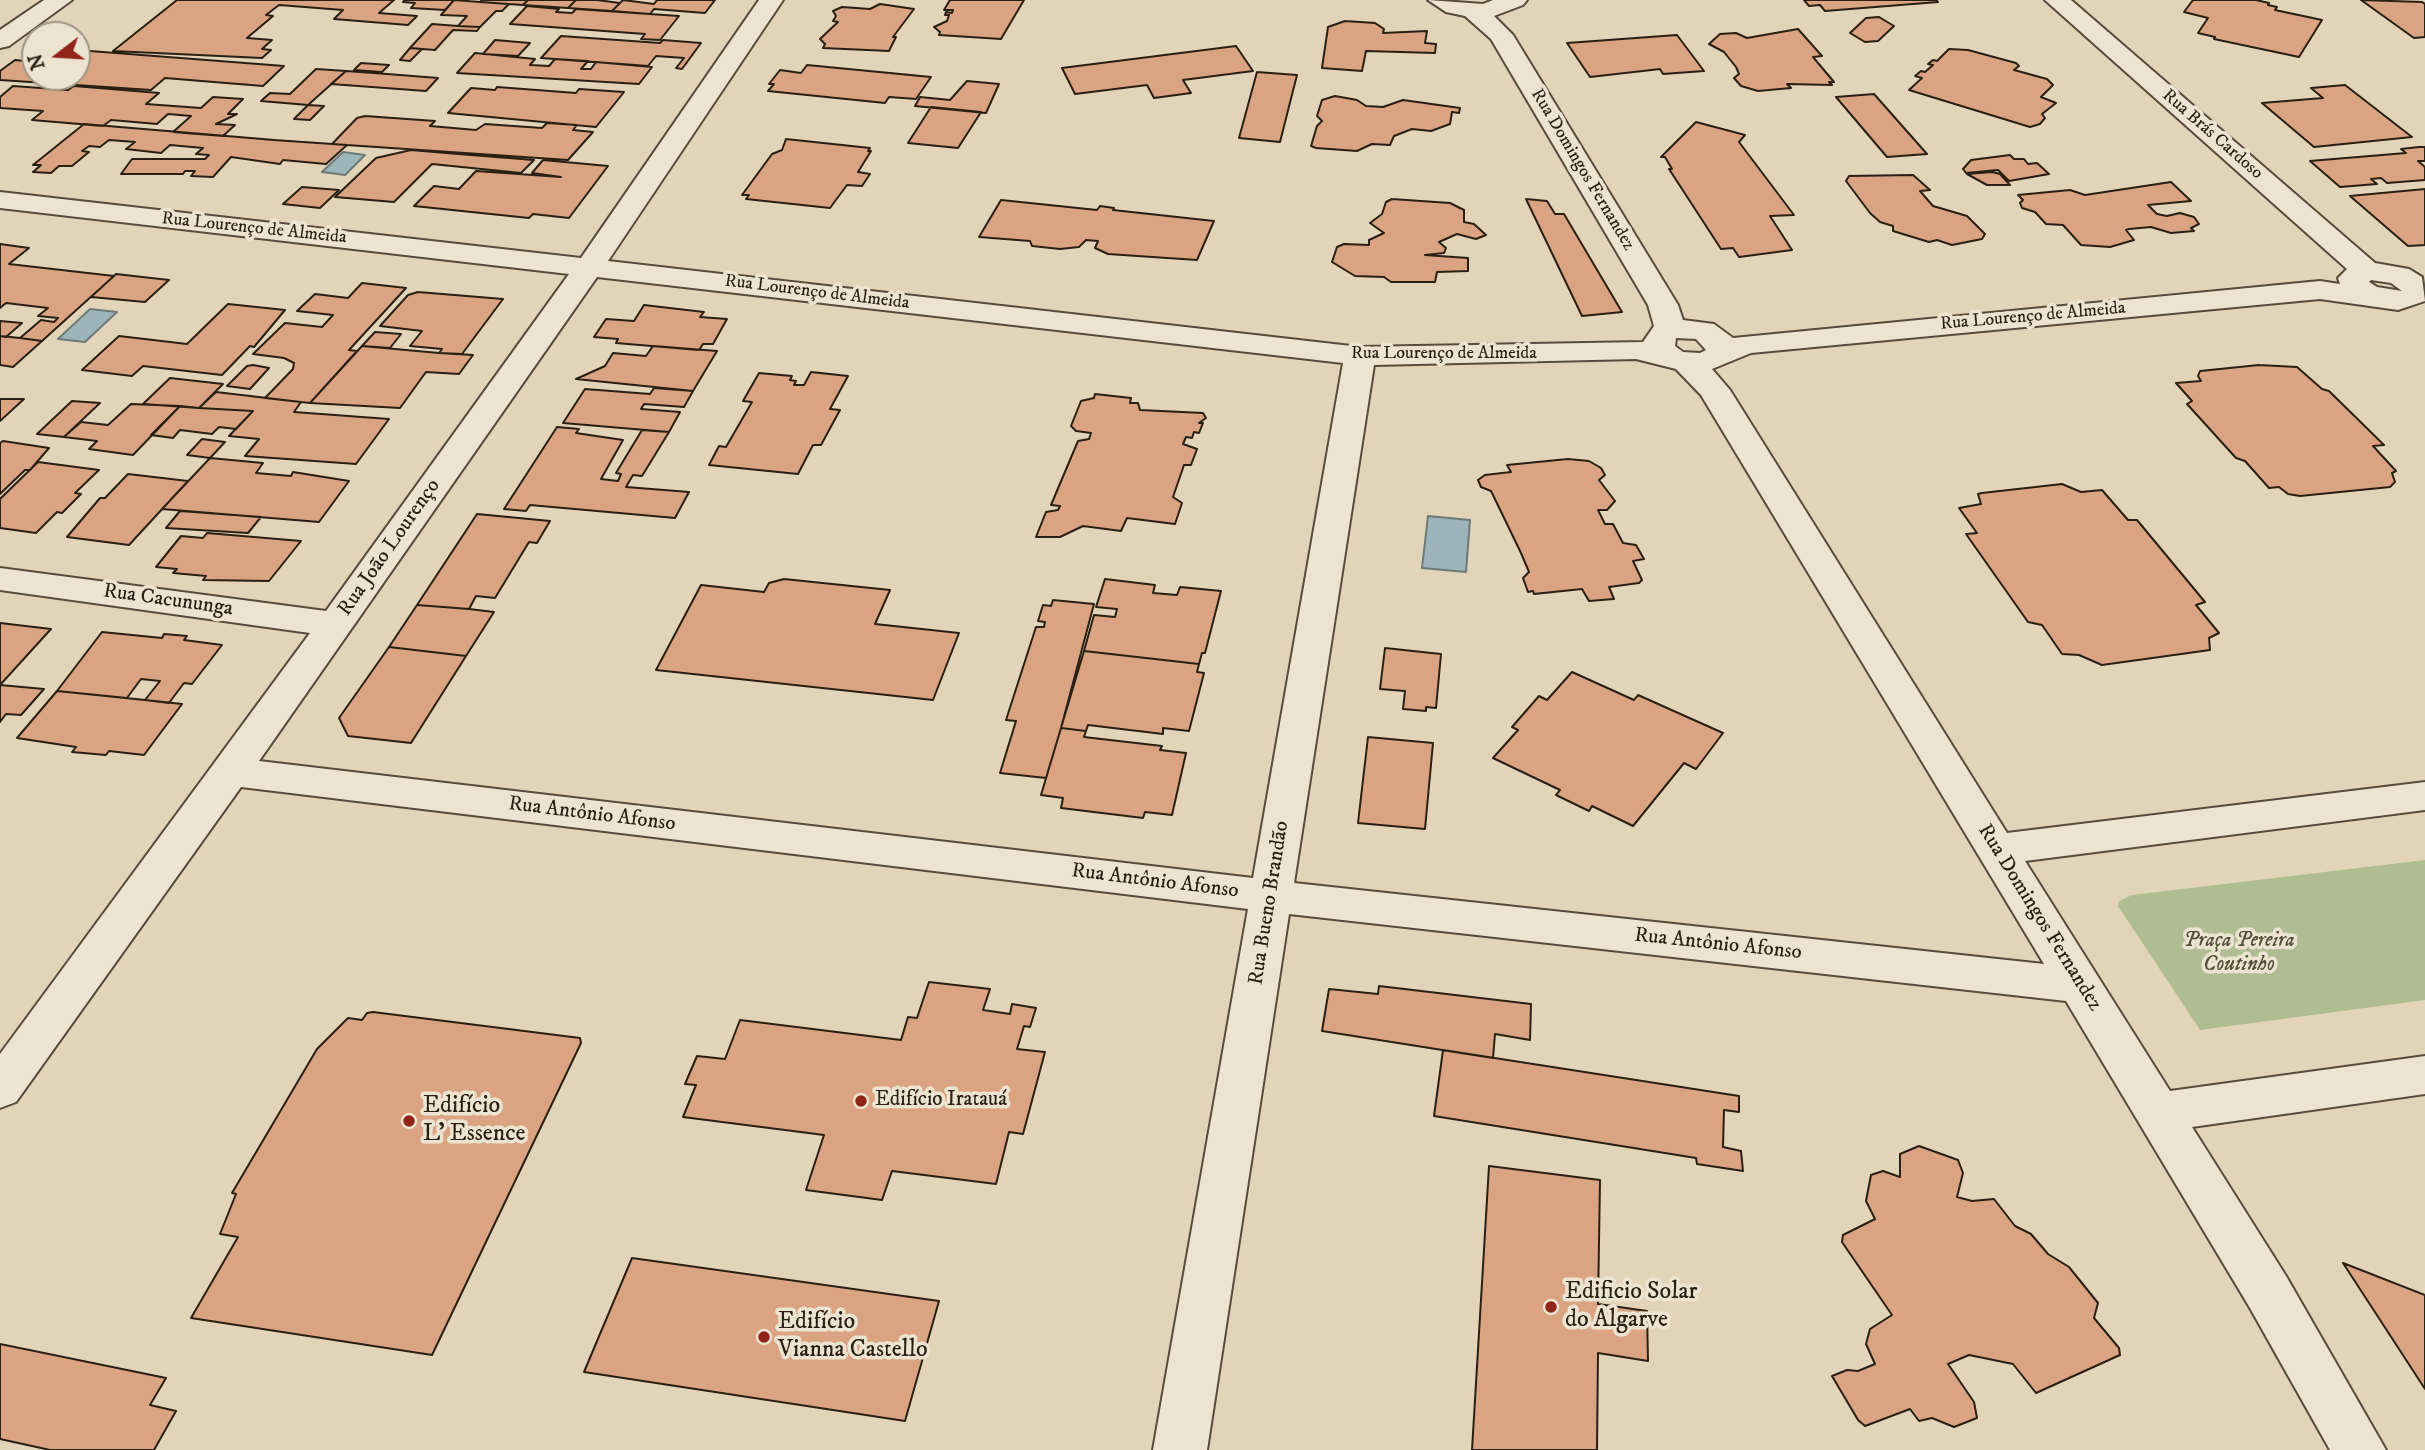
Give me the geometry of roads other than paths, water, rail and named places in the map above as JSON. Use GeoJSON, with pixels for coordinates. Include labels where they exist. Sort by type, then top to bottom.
{"type":"FeatureCollection","features":[{"type":"Feature","properties":{"kind":"street"},"geometry":{"type":"LineString","coordinates":[[0,41],[60,0]]}},
{"type":"Feature","properties":{"kind":"street","name":"Rua João Lourenço"},"geometry":{"type":"LineString","coordinates":[[0,1089],[231,772],[589,267],[771,0]]}},
{"type":"Feature","properties":{"kind":"street"},"geometry":{"type":"LineString","coordinates":[[1440,0],[1454,7],[1497,14]]}},
{"type":"Feature","properties":{"kind":"street","name":"Rua Brás Cardoso"},"geometry":{"type":"LineString","coordinates":[[2057,0],[2360,274]]}},
{"type":"Feature","properties":{"kind":"street","name":"Rua Domingos Fernandez"},"geometry":{"type":"LineString","coordinates":[[1497,14],[1690,346],[2158,1112],[2359,1450]]}},
{"type":"Feature","properties":{"kind":"street","name":"Rua Lourenço de Almeida"},"geometry":{"type":"LineString","coordinates":[[0,200],[1360,356],[1690,346],[2320,290],[2404,291]]}},
{"type":"Feature","properties":{"kind":"street"},"geometry":{"type":"LineString","coordinates":[[2360,274],[2390,272],[2425,325]]}},
{"type":"Feature","properties":{"kind":"street","name":"Rua Lourenço de Almeida"},"geometry":{"type":"LineString","coordinates":[[2320,290],[2360,274]]}},
{"type":"Feature","properties":{"kind":"street","name":"Rua Bueno Brandão"},"geometry":{"type":"LineString","coordinates":[[1180,1450],[1360,356]]}},
{"type":"Feature","properties":{"kind":"street","name":"Rua Cacununga"},"geometry":{"type":"LineString","coordinates":[[0,579],[336,624]]}},
{"type":"Feature","properties":{"kind":"street","name":"Rua Antônio Afonso"},"geometry":{"type":"LineString","coordinates":[[231,772],[1271,896],[2080,985]]}},
{"type":"Feature","properties":{"kind":"street"},"geometry":{"type":"LineString","coordinates":[[1997,849],[2425,796]]}},
{"type":"Feature","properties":{"kind":"street"},"geometry":{"type":"LineString","coordinates":[[2158,1112],[2425,1075]]}},
{"type":"Feature","properties":{"kind":"water"},"geometry":{"type":"Polygon","coordinates":[[[343,152],[365,155],[345,175],[322,172],[343,152]]]}},
{"type":"Feature","properties":{"kind":"water"},"geometry":{"type":"Polygon","coordinates":[[[90,309],[117,312],[85,342],[58,339],[90,309]]]}},
{"type":"Feature","properties":{"kind":"water"},"geometry":{"type":"Polygon","coordinates":[[[1428,516],[1470,520],[1466,572],[1422,568],[1428,516]]]}},
{"type":"Feature","properties":{"kind":"place","name":"Edifício Iratauá"},"geometry":{"type":"Point","coordinates":[861,1101]}},
{"type":"Feature","properties":{"kind":"place","name":"Edifício L' Essence"},"geometry":{"type":"Point","coordinates":[409,1121]}},
{"type":"Feature","properties":{"kind":"place","name":"Edificio Solar do Algarve"},"geometry":{"type":"Point","coordinates":[1551,1307]}},
{"type":"Feature","properties":{"kind":"place","name":"Edifício Vianna Castello"},"geometry":{"type":"Point","coordinates":[764,1337]}},
{"type":"Feature","properties":{"kind":"park label","name":"Praça Pereira Coutinho"},"geometry":{"type":"Point","coordinates":[2239,954]}}]}
